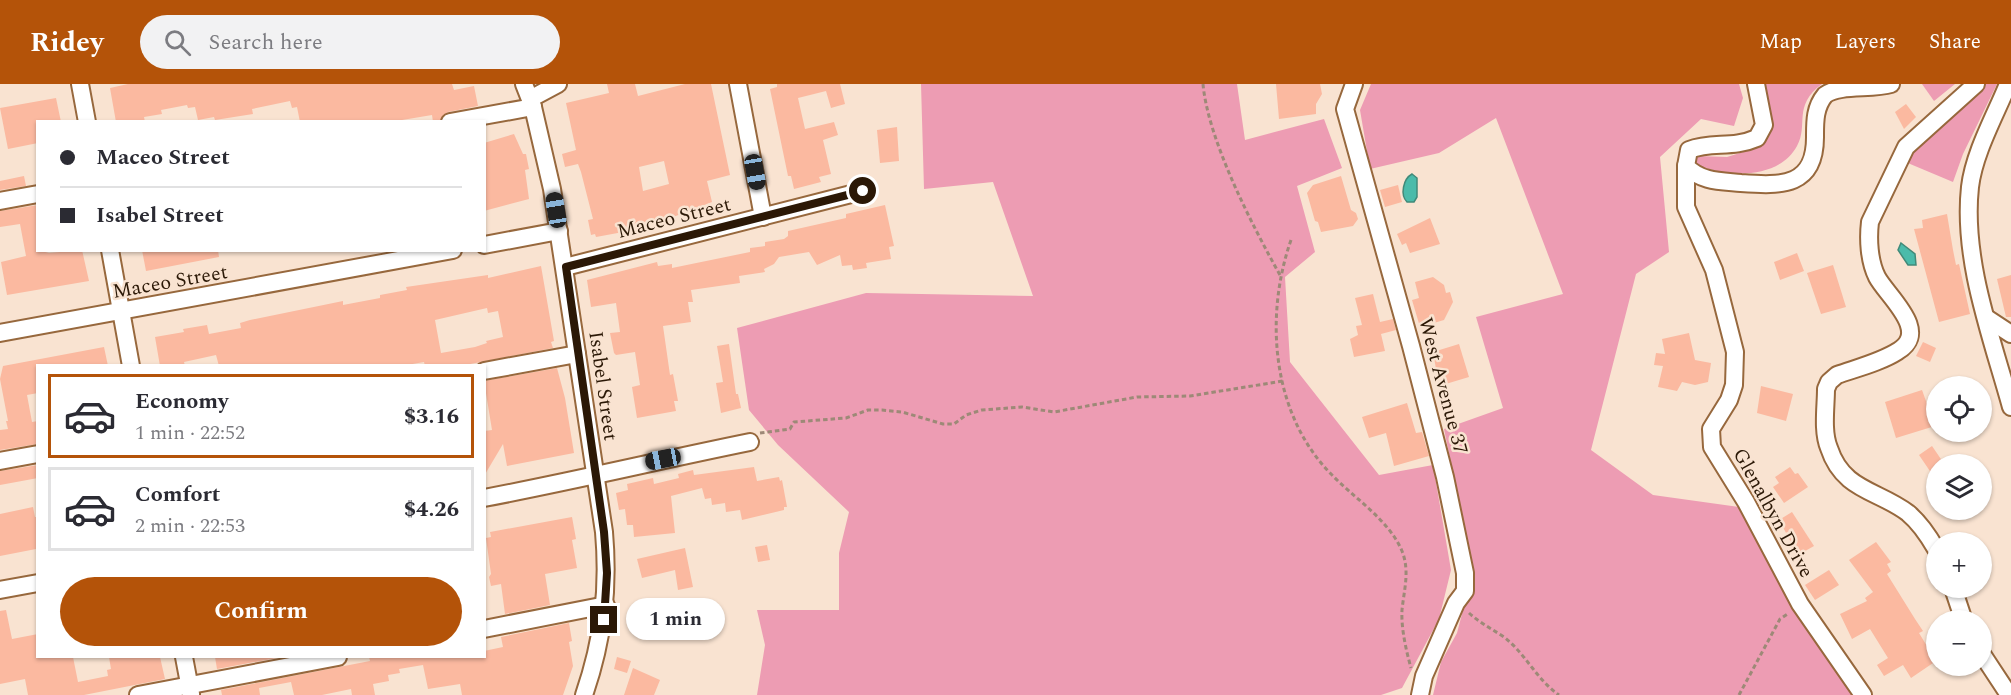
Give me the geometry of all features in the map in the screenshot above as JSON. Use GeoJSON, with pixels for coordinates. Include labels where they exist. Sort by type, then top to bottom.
{"type":"FeatureCollection","features":[{"type":"Feature","properties":{"kind":"street"},"geometry":{"type":"LineString","coordinates":[[80,84],[87,120]]}},
{"type":"Feature","properties":{"kind":"street"},"geometry":{"type":"LineString","coordinates":[[456,120],[529,97],[558,84]]}},
{"type":"Feature","properties":{"kind":"street"},"geometry":{"type":"LineString","coordinates":[[738,84],[763,217]]}},
{"type":"Feature","properties":{"kind":"street","name":"West Avenue 37"},"geometry":{"type":"LineString","coordinates":[[1354,84],[1345,109],[1414,356],[1463,559],[1465,591],[1456,603],[1420,692]]}},
{"type":"Feature","properties":{"kind":"street"},"geometry":{"type":"LineString","coordinates":[[1756,84],[1764,125],[1757,138],[1742,145],[1727,147],[1705,144],[1689,150],[1686,166],[1693,173],[1706,179],[1766,185],[1788,183],[1801,176],[1808,165],[1815,146],[1815,116],[1825,95],[1842,86],[1891,84]]}},
{"type":"Feature","properties":{"kind":"street"},"geometry":{"type":"LineString","coordinates":[[1926,532],[1908,513],[1872,495],[1843,474],[1828,447],[1826,389],[1837,375],[1897,352],[1908,339],[1910,329],[1906,316],[1880,282],[1874,267],[1869,233],[1870,222],[1906,147],[1976,84]]}},
{"type":"Feature","properties":{"kind":"street"},"geometry":{"type":"LineString","coordinates":[[2008,84],[1975,166],[1970,186],[1972,254],[2011,407]]}},
{"type":"Feature","properties":{"kind":"street","name":"Isabel Street"},"geometry":{"type":"LineString","coordinates":[[529,97],[545,152],[566,267],[604,532],[607,573],[606,605],[594,666],[584,695]]}},
{"type":"Feature","properties":{"kind":"street","name":"Glenalbyn Drive"},"geometry":{"type":"LineString","coordinates":[[1686,166],[1686,207],[1714,270],[1736,360],[1734,385],[1729,400],[1711,429],[1712,447],[1746,502],[1800,604],[1863,695]]}},
{"type":"Feature","properties":{"kind":"street","name":"Maceo Street"},"geometry":{"type":"LineString","coordinates":[[566,267],[863,191]]}},
{"type":"Feature","properties":{"kind":"street"},"geometry":{"type":"LineString","coordinates":[[0,201],[36,194]]}},
{"type":"Feature","properties":{"kind":"street"},"geometry":{"type":"LineString","coordinates":[[486,244],[559,231]]}},
{"type":"Feature","properties":{"kind":"street"},"geometry":{"type":"LineString","coordinates":[[110,252],[131,364]]}},
{"type":"Feature","properties":{"kind":"street","name":"Maceo Street"},"geometry":{"type":"LineString","coordinates":[[0,333],[442,252]]}},
{"type":"Feature","properties":{"kind":"street"},"geometry":{"type":"LineString","coordinates":[[1988,319],[2011,334]]}},
{"type":"Feature","properties":{"kind":"street"},"geometry":{"type":"LineString","coordinates":[[486,371],[577,354]]}},
{"type":"Feature","properties":{"kind":"street"},"geometry":{"type":"LineString","coordinates":[[486,498],[595,477],[620,468],[750,442]]}},
{"type":"Feature","properties":{"kind":"street"},"geometry":{"type":"LineString","coordinates":[[0,461],[36,454]]}},
{"type":"Feature","properties":{"kind":"street"},"geometry":{"type":"LineString","coordinates":[[0,590],[36,583]]}},
{"type":"Feature","properties":{"kind":"street"},"geometry":{"type":"LineString","coordinates":[[486,629],[606,605]]}},
{"type":"Feature","properties":{"kind":"street"},"geometry":{"type":"LineString","coordinates":[[184,658],[190,690]]}},
{"type":"Feature","properties":{"kind":"street"},"geometry":{"type":"LineString","coordinates":[[138,695],[190,690],[334,658]]}},
{"type":"Feature","properties":{"kind":"street"},"geometry":{"type":"LineString","coordinates":[[1992,669],[2009,695]]}},
{"type":"Feature","properties":{"kind":"path"},"geometry":{"type":"LineString","coordinates":[[1203,84],[1218,141],[1253,227],[1280,275]]}},
{"type":"Feature","properties":{"kind":"path"},"geometry":{"type":"LineString","coordinates":[[1291,240],[1280,275],[1275,346],[1283,381],[1295,418],[1308,446],[1329,472],[1379,519],[1402,551],[1407,578],[1402,612],[1406,649],[1420,692]]}},
{"type":"Feature","properties":{"kind":"path"},"geometry":{"type":"LineString","coordinates":[[750,442],[762,431],[784,431],[790,429],[794,422],[846,418],[868,410],[902,412],[943,424],[954,424],[966,415],[990,409],[1022,407],[1054,412],[1137,397],[1191,396],[1283,381]]}},
{"type":"Feature","properties":{"kind":"path"},"geometry":{"type":"LineString","coordinates":[[1456,603],[1486,628],[1504,637],[1526,659],[1542,683],[1559,695]]}},
{"type":"Feature","properties":{"kind":"path"},"geometry":{"type":"LineString","coordinates":[[1739,695],[1780,619],[1800,604]]}},
{"type":"Feature","properties":{"kind":"shaded area"},"geometry":{"type":"Polygon","coordinates":[[[921,84],[1237,84],[1245,140],[1324,119],[1342,168],[1297,186],[1315,252],[1285,277],[1290,362],[1379,475],[1433,465],[1451,570],[1439,619],[1402,688],[1381,695],[757,695],[765,645],[757,610],[839,610],[839,553],[849,512],[778,445],[749,410],[737,328],[866,293],[1033,296],[993,182],[924,189],[921,84]]]}},
{"type":"Feature","properties":{"kind":"shaded area"},"geometry":{"type":"Polygon","coordinates":[[[1371,84],[1739,84],[1743,98],[1734,126],[1701,119],[1660,157],[1669,252],[1636,274],[1591,450],[1653,495],[1739,507],[1810,635],[1852,695],[1433,695],[1441,662],[1457,633],[1473,572],[1444,429],[1503,408],[1476,317],[1563,294],[1496,118],[1439,153],[1370,169],[1360,110],[1371,84]]]}},
{"type":"Feature","properties":{"kind":"shaded area"},"geometry":{"type":"Polygon","coordinates":[[[1765,84],[1822,84],[1807,100],[1800,138],[1788,157],[1777,166],[1748,173],[1718,171],[1691,162],[1698,156],[1727,157],[1756,148],[1770,124],[1765,84]]]}},
{"type":"Feature","properties":{"kind":"shaded area"},"geometry":{"type":"Polygon","coordinates":[[[1922,84],[1955,84],[1934,101],[1922,84]]]}},
{"type":"Feature","properties":{"kind":"shaded area"},"geometry":{"type":"Polygon","coordinates":[[[1983,84],[1997,84],[1963,154],[1953,182],[1903,161],[1983,84]]]}},
{"type":"Feature","properties":{"kind":"water"},"geometry":{"type":"Polygon","coordinates":[[[1412,174],[1417,178],[1417,197],[1414,202],[1407,202],[1404,187],[1406,180],[1412,174]]]}},
{"type":"Feature","properties":{"kind":"water"},"geometry":{"type":"Polygon","coordinates":[[[1901,243],[1915,254],[1916,265],[1908,265],[1898,250],[1901,243]]]}},
{"type":"Feature","properties":{"kind":"building"},"geometry":{"type":"Polygon","coordinates":[[[128,84],[452,84],[454,90],[474,86],[478,106],[448,112],[442,120],[433,120],[432,115],[402,120],[300,120],[297,107],[292,108],[290,101],[252,109],[253,114],[215,120],[214,117],[198,120],[195,107],[188,108],[187,105],[161,110],[162,114],[144,117],[145,120],[116,120],[110,88],[128,84]]]}},
{"type":"Feature","properties":{"kind":"building"},"geometry":{"type":"Polygon","coordinates":[[[607,84],[635,84],[638,96],[685,84],[711,84],[730,175],[707,181],[712,202],[668,219],[633,224],[634,230],[596,237],[595,234],[591,235],[588,220],[593,219],[581,172],[578,164],[565,167],[562,154],[576,150],[566,103],[609,93],[607,84]],[[664,161],[639,167],[643,191],[669,184],[664,161]]]}},
{"type":"Feature","properties":{"kind":"building"},"geometry":{"type":"Polygon","coordinates":[[[777,84],[840,84],[845,104],[831,108],[826,91],[798,98],[805,129],[834,122],[838,135],[823,140],[831,174],[819,177],[821,182],[794,189],[791,176],[788,176],[770,89],[777,87],[777,84]]]}},
{"type":"Feature","properties":{"kind":"building"},"geometry":{"type":"Polygon","coordinates":[[[1276,84],[1320,84],[1322,94],[1316,104],[1316,114],[1279,119],[1276,84]]]}},
{"type":"Feature","properties":{"kind":"building"},"geometry":{"type":"Polygon","coordinates":[[[56,98],[61,120],[36,120],[36,143],[8,149],[0,108],[56,98]]]}},
{"type":"Feature","properties":{"kind":"building"},"geometry":{"type":"Polygon","coordinates":[[[1906,104],[1916,117],[1904,129],[1895,112],[1906,104]]]}},
{"type":"Feature","properties":{"kind":"building"},"geometry":{"type":"Polygon","coordinates":[[[897,127],[899,161],[880,163],[877,130],[897,127]]]}},
{"type":"Feature","properties":{"kind":"building"},"geometry":{"type":"Polygon","coordinates":[[[514,134],[523,154],[526,154],[529,169],[525,170],[529,199],[486,210],[486,142],[514,134]]]}},
{"type":"Feature","properties":{"kind":"building"},"geometry":{"type":"Polygon","coordinates":[[[24,176],[26,186],[0,190],[0,181],[24,176]]]}},
{"type":"Feature","properties":{"kind":"building"},"geometry":{"type":"Polygon","coordinates":[[[1341,176],[1351,210],[1356,213],[1358,219],[1353,226],[1321,232],[1318,222],[1315,221],[1307,193],[1313,185],[1341,176]]]}},
{"type":"Feature","properties":{"kind":"building"},"geometry":{"type":"Polygon","coordinates":[[[1398,185],[1402,202],[1385,207],[1380,190],[1398,185]]]}},
{"type":"Feature","properties":{"kind":"building"},"geometry":{"type":"Polygon","coordinates":[[[36,205],[36,252],[82,252],[89,281],[7,295],[1,262],[26,256],[20,224],[0,227],[0,211],[36,205]]]}},
{"type":"Feature","properties":{"kind":"building"},"geometry":{"type":"Polygon","coordinates":[[[885,205],[894,246],[889,247],[891,259],[866,263],[867,268],[853,270],[852,265],[842,266],[840,255],[817,265],[809,252],[779,257],[774,264],[764,269],[765,272],[739,276],[740,283],[691,290],[693,302],[688,302],[691,322],[663,326],[670,375],[673,374],[678,401],[674,401],[676,411],[637,418],[632,387],[640,385],[635,352],[616,355],[614,353],[610,333],[620,332],[616,303],[591,307],[587,280],[657,262],[658,266],[672,264],[672,268],[750,252],[750,248],[765,246],[765,242],[784,239],[788,236],[788,231],[846,218],[846,214],[885,205]]]}},
{"type":"Feature","properties":{"kind":"building"},"geometry":{"type":"Polygon","coordinates":[[[1947,214],[1956,265],[1959,264],[1970,314],[1939,322],[1914,229],[1923,228],[1922,220],[1947,214]]]}},
{"type":"Feature","properties":{"kind":"building"},"geometry":{"type":"Polygon","coordinates":[[[1430,218],[1440,244],[1410,253],[1406,243],[1402,245],[1397,234],[1430,218]]]}},
{"type":"Feature","properties":{"kind":"building"},"geometry":{"type":"Polygon","coordinates":[[[142,252],[218,252],[219,257],[146,271],[142,252]]]}},
{"type":"Feature","properties":{"kind":"building"},"geometry":{"type":"Polygon","coordinates":[[[1797,253],[1804,271],[1780,280],[1774,262],[1797,253]]]}},
{"type":"Feature","properties":{"kind":"building"},"geometry":{"type":"Polygon","coordinates":[[[1833,265],[1846,307],[1821,314],[1807,273],[1833,265]]]}},
{"type":"Feature","properties":{"kind":"building"},"geometry":{"type":"Polygon","coordinates":[[[541,266],[554,341],[551,342],[553,348],[470,364],[424,364],[424,362],[412,364],[218,364],[216,355],[184,362],[184,364],[160,364],[155,337],[184,332],[183,329],[207,325],[209,334],[241,328],[240,323],[250,320],[343,301],[343,305],[380,298],[380,295],[407,290],[406,287],[488,275],[488,278],[541,266]],[[487,308],[435,320],[441,353],[475,347],[487,343],[486,341],[503,337],[498,311],[488,313],[487,308]]]}},
{"type":"Feature","properties":{"kind":"building"},"geometry":{"type":"Polygon","coordinates":[[[2011,275],[2011,317],[2006,317],[1997,279],[2011,275]]]}},
{"type":"Feature","properties":{"kind":"building"},"geometry":{"type":"Polygon","coordinates":[[[1433,277],[1444,285],[1446,293],[1450,292],[1453,302],[1444,320],[1420,327],[1412,300],[1419,298],[1415,282],[1433,277]]]}},
{"type":"Feature","properties":{"kind":"building"},"geometry":{"type":"Polygon","coordinates":[[[1373,294],[1380,322],[1393,319],[1396,330],[1381,334],[1385,351],[1354,357],[1350,339],[1358,335],[1356,326],[1362,325],[1355,298],[1373,294]]]}},
{"type":"Feature","properties":{"kind":"building"},"geometry":{"type":"Polygon","coordinates":[[[1689,333],[1695,360],[1711,363],[1708,382],[1695,385],[1682,382],[1677,391],[1658,387],[1663,366],[1654,365],[1656,353],[1665,354],[1662,339],[1689,333]]]}},
{"type":"Feature","properties":{"kind":"building"},"geometry":{"type":"Polygon","coordinates":[[[1923,342],[1936,348],[1930,362],[1916,356],[1923,342]]]}},
{"type":"Feature","properties":{"kind":"building"},"geometry":{"type":"Polygon","coordinates":[[[729,344],[736,394],[738,394],[741,408],[721,413],[716,383],[723,382],[717,346],[729,344]]]}},
{"type":"Feature","properties":{"kind":"building"},"geometry":{"type":"Polygon","coordinates":[[[1459,344],[1469,377],[1439,386],[1433,352],[1459,344]]]}},
{"type":"Feature","properties":{"kind":"building"},"geometry":{"type":"Polygon","coordinates":[[[104,347],[108,364],[36,364],[36,393],[27,395],[32,422],[36,421],[36,444],[0,450],[0,430],[8,429],[0,379],[3,366],[104,347]]]}},
{"type":"Feature","properties":{"kind":"building"},"geometry":{"type":"Polygon","coordinates":[[[557,368],[565,398],[574,453],[507,466],[503,444],[486,473],[486,431],[492,430],[486,381],[557,368]]]}},
{"type":"Feature","properties":{"kind":"building"},"geometry":{"type":"Polygon","coordinates":[[[1761,386],[1793,394],[1786,421],[1757,413],[1761,386]]]}},
{"type":"Feature","properties":{"kind":"building"},"geometry":{"type":"Polygon","coordinates":[[[1922,390],[1926,401],[1926,429],[1896,438],[1885,402],[1922,390]]]}},
{"type":"Feature","properties":{"kind":"building"},"geometry":{"type":"Polygon","coordinates":[[[1407,403],[1416,433],[1422,432],[1429,456],[1394,466],[1386,433],[1369,438],[1362,417],[1407,403]]]}},
{"type":"Feature","properties":{"kind":"building"},"geometry":{"type":"Polygon","coordinates":[[[1932,446],[1937,454],[1926,454],[1926,465],[1919,455],[1932,446]]]}},
{"type":"Feature","properties":{"kind":"building"},"geometry":{"type":"Polygon","coordinates":[[[36,465],[36,478],[0,485],[0,471],[36,465]]]}},
{"type":"Feature","properties":{"kind":"building"},"geometry":{"type":"Polygon","coordinates":[[[754,467],[757,481],[779,477],[780,481],[782,480],[787,507],[784,507],[784,510],[742,520],[740,510],[726,512],[725,503],[712,505],[711,498],[705,499],[702,488],[671,496],[675,533],[634,537],[633,525],[627,525],[625,509],[619,510],[616,493],[628,490],[627,484],[653,478],[654,484],[679,478],[678,474],[693,470],[694,475],[754,467]]]}},
{"type":"Feature","properties":{"kind":"building"},"geometry":{"type":"Polygon","coordinates":[[[1790,467],[1795,474],[1798,473],[1808,487],[1784,503],[1773,487],[1779,483],[1775,477],[1790,467]]]}},
{"type":"Feature","properties":{"kind":"building"},"geometry":{"type":"Polygon","coordinates":[[[33,507],[36,517],[36,549],[0,556],[0,514],[33,507]]]}},
{"type":"Feature","properties":{"kind":"building"},"geometry":{"type":"Polygon","coordinates":[[[1792,512],[1814,546],[1798,555],[1779,520],[1792,512]]]}},
{"type":"Feature","properties":{"kind":"building"},"geometry":{"type":"Polygon","coordinates":[[[572,517],[576,539],[572,540],[577,568],[545,574],[550,605],[505,614],[501,584],[491,586],[489,577],[491,574],[486,538],[491,537],[490,532],[572,517]]]}},
{"type":"Feature","properties":{"kind":"building"},"geometry":{"type":"Polygon","coordinates":[[[1876,542],[1891,562],[1887,564],[1891,571],[1887,574],[1923,631],[1919,633],[1926,645],[1926,668],[1911,678],[1903,665],[1884,676],[1877,665],[1888,658],[1870,629],[1852,639],[1840,614],[1867,601],[1865,598],[1873,592],[1849,560],[1876,542]]]}},
{"type":"Feature","properties":{"kind":"building"},"geometry":{"type":"Polygon","coordinates":[[[767,545],[770,560],[758,562],[755,547],[767,545]]]}},
{"type":"Feature","properties":{"kind":"building"},"geometry":{"type":"Polygon","coordinates":[[[685,548],[693,587],[678,590],[675,570],[642,578],[637,559],[685,548]]]}},
{"type":"Feature","properties":{"kind":"building"},"geometry":{"type":"Polygon","coordinates":[[[1829,570],[1839,585],[1815,600],[1805,585],[1829,570]]]}},
{"type":"Feature","properties":{"kind":"building"},"geometry":{"type":"Polygon","coordinates":[[[6,610],[12,639],[36,634],[36,658],[73,658],[78,682],[108,676],[107,670],[111,669],[109,658],[160,658],[165,679],[84,695],[28,695],[25,679],[0,684],[0,611],[6,610]]]}},
{"type":"Feature","properties":{"kind":"building"},"geometry":{"type":"Polygon","coordinates":[[[569,623],[573,666],[563,695],[462,695],[460,684],[428,689],[423,665],[399,669],[400,673],[388,675],[389,681],[373,684],[375,695],[352,695],[351,689],[322,695],[294,695],[291,682],[259,688],[260,695],[222,695],[221,690],[370,661],[369,658],[486,658],[486,651],[503,647],[501,637],[569,623]]]}},
{"type":"Feature","properties":{"kind":"building"},"geometry":{"type":"Polygon","coordinates":[[[617,657],[631,661],[627,673],[614,669],[617,657]]]}},
{"type":"Feature","properties":{"kind":"building"},"geometry":{"type":"Polygon","coordinates":[[[215,658],[277,658],[217,669],[215,658]]]}},
{"type":"Feature","properties":{"kind":"building"},"geometry":{"type":"Polygon","coordinates":[[[633,668],[660,680],[654,695],[624,695],[633,668]]]}},
{"type":"Feature","properties":{"kind":"route"},"geometry":{"type":"LineString","coordinates":[[604,620],[607,573],[604,532],[566,267],[863,191]]}}]}
